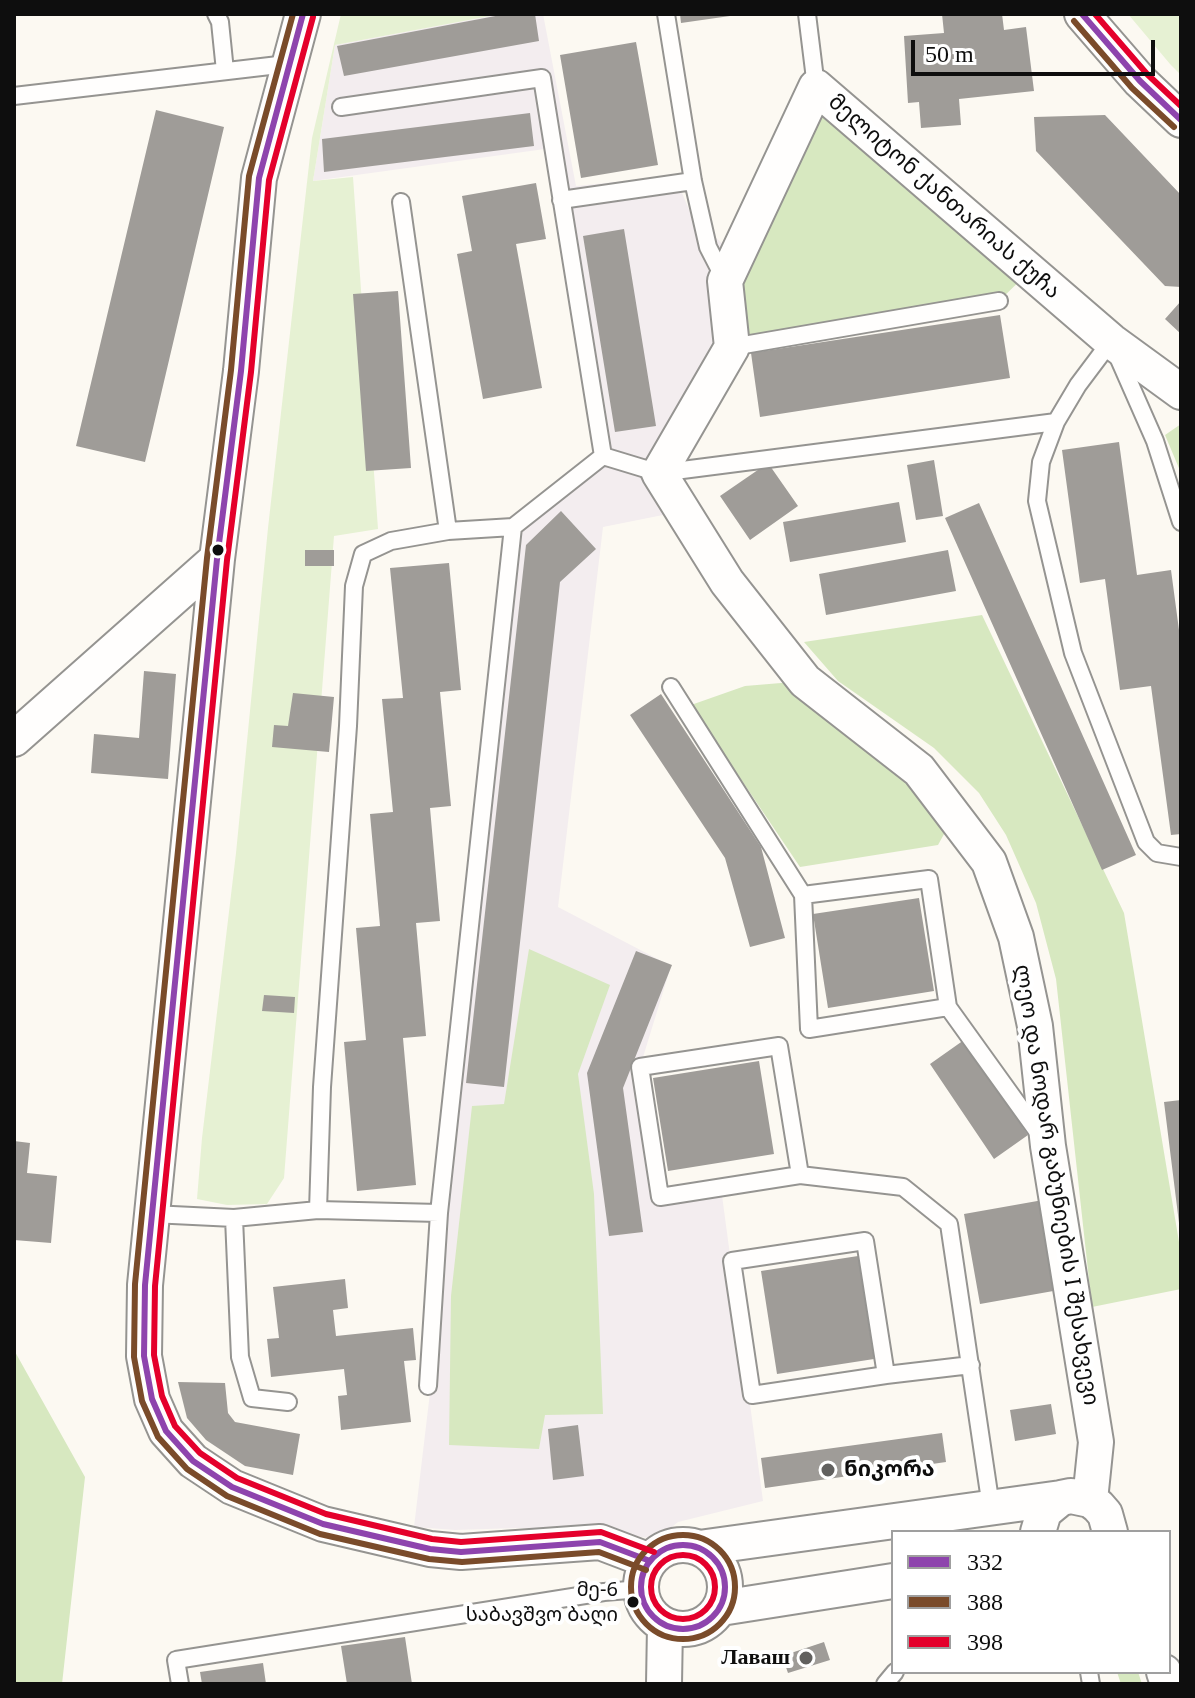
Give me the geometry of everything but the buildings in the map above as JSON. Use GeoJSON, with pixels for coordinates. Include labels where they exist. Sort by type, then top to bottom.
{"type":"FeatureCollection","features":[{"type":"Feature","properties":{"kind":"street"},"geometry":{"type":"LineString","coordinates":[[303,14],[287,64],[259,178],[241,371],[217,559],[145,1285],[144,1356],[152,1399],[166,1431],[193,1461],[232,1487],[323,1524],[430,1549],[461,1552],[600,1542],[646,1575]]}},
{"type":"Feature","properties":{"kind":"street"},"geometry":{"type":"LineString","coordinates":[[1082,14],[1140,81],[1181,120]]}},
{"type":"Feature","properties":{"kind":"street","name":"მელიტონ ქანთარიას ქუჩა"},"geometry":{"type":"LineString","coordinates":[[725,281],[816,87],[1111,341],[1181,392]]}},
{"type":"Feature","properties":{"kind":"street"},"geometry":{"type":"LineString","coordinates":[[659,473],[732,347],[725,281]]}},
{"type":"Feature","properties":{"kind":"street","name":"ლეო და ნოდარ გაბუნიების I შესახვევი"},"geometry":{"type":"LineString","coordinates":[[659,473],[727,582],[805,681],[919,770],[989,862],[1016,937],[1035,1026],[1048,1146],[1096,1442],[1076,1499]]}},
{"type":"Feature","properties":{"kind":"street"},"geometry":{"type":"LineString","coordinates":[[14,739],[217,559]]}},
{"type":"Feature","properties":{"kind":"street"},"geometry":{"type":"LineString","coordinates":[[1039,1530],[1044,1512],[1076,1499]]}},
{"type":"Feature","properties":{"kind":"street"},"geometry":{"type":"LineString","coordinates":[[699,1548],[711,1555],[720,1566],[726,1594],[721,1608],[700,1627],[686,1630],[665,1626],[648,1611],[646,1575],[661,1551],[675,1545],[699,1548],[991,1507],[1076,1499],[1105,1514],[1109,1530]]}},
{"type":"Feature","properties":{"kind":"street"},"geometry":{"type":"LineString","coordinates":[[721,1608],[891,1581]]}},
{"type":"Feature","properties":{"kind":"street"},"geometry":{"type":"LineString","coordinates":[[664,1684],[665,1626]]}},
{"type":"Feature","properties":{"kind":"lane"},"geometry":{"type":"LineString","coordinates":[[216,14],[220,22],[225,71]]}},
{"type":"Feature","properties":{"kind":"lane"},"geometry":{"type":"LineString","coordinates":[[666,14],[693,181],[708,247],[725,281]]}},
{"type":"Feature","properties":{"kind":"lane"},"geometry":{"type":"LineString","coordinates":[[807,14],[816,87]]}},
{"type":"Feature","properties":{"kind":"lane"},"geometry":{"type":"LineString","coordinates":[[14,96],[287,64]]}},
{"type":"Feature","properties":{"kind":"lane"},"geometry":{"type":"LineString","coordinates":[[341,107],[542,78],[603,456]]}},
{"type":"Feature","properties":{"kind":"lane"},"geometry":{"type":"LineString","coordinates":[[561,200],[693,181]]}},
{"type":"Feature","properties":{"kind":"lane"},"geometry":{"type":"LineString","coordinates":[[401,202],[448,531]]}},
{"type":"Feature","properties":{"kind":"lane"},"geometry":{"type":"LineString","coordinates":[[732,347],[999,301]]}},
{"type":"Feature","properties":{"kind":"lane"},"geometry":{"type":"LineString","coordinates":[[1181,522],[1155,441],[1111,341],[1078,385],[1056,422],[1041,462],[1037,501],[1073,653],[1146,842],[1157,853],[1181,857]]}},
{"type":"Feature","properties":{"kind":"lane"},"geometry":{"type":"LineString","coordinates":[[603,456],[659,473],[1056,422]]}},
{"type":"Feature","properties":{"kind":"lane"},"geometry":{"type":"LineString","coordinates":[[318,1210],[322,1087],[348,726],[354,586],[363,554],[391,541],[448,531],[513,527],[603,456]]}},
{"type":"Feature","properties":{"kind":"lane"},"geometry":{"type":"LineString","coordinates":[[428,1386],[439,1213],[513,527]]}},
{"type":"Feature","properties":{"kind":"lane"},"geometry":{"type":"LineString","coordinates":[[671,687],[803,895],[809,1029],[948,1007]]}},
{"type":"Feature","properties":{"kind":"lane"},"geometry":{"type":"LineString","coordinates":[[803,895],[929,879],[948,1007],[1048,1146]]}},
{"type":"Feature","properties":{"kind":"lane"},"geometry":{"type":"LineString","coordinates":[[800,1175],[779,1046],[640,1067],[660,1197],[800,1175],[903,1187],[949,1224],[991,1507]]}},
{"type":"Feature","properties":{"kind":"lane"},"geometry":{"type":"LineString","coordinates":[[152,1214],[234,1218],[318,1210],[439,1213]]}},
{"type":"Feature","properties":{"kind":"lane"},"geometry":{"type":"LineString","coordinates":[[234,1218],[240,1357],[252,1398],[288,1402]]}},
{"type":"Feature","properties":{"kind":"lane"},"geometry":{"type":"LineString","coordinates":[[886,1375],[865,1241],[732,1261],[752,1395],[971,1365]]}},
{"type":"Feature","properties":{"kind":"lane"},"geometry":{"type":"LineString","coordinates":[[180,1684],[176,1660],[604,1592],[646,1575]]}},
{"type":"Feature","properties":{"kind":"shaded area"},"geometry":{"type":"Polygon","coordinates":[[[501,14],[543,14],[576,186],[675,176],[692,217],[731,251],[732,347],[659,473],[683,511],[603,527],[558,907],[671,966],[640,1067],[660,1197],[721,1188],[763,1501],[678,1522],[657,1539],[602,1532],[414,1527],[434,1359],[513,527],[603,456],[552,148],[313,181],[335,45],[501,14]]]}},
{"type":"Feature","properties":{"kind":"green space"},"geometry":{"type":"Polygon","coordinates":[[[341,14],[501,14],[335,45],[313,181],[353,177],[378,529],[334,536],[284,1178],[267,1204],[227,1205],[197,1199],[202,1138],[236,853],[268,528],[312,138],[341,14]]]}},
{"type":"Feature","properties":{"kind":"green space"},"geometry":{"type":"Polygon","coordinates":[[[1128,14],[1181,14],[1181,75],[1170,64],[1128,14]]]}},
{"type":"Feature","properties":{"kind":"green space"},"geometry":{"type":"Polygon","coordinates":[[[816,87],[1030,271],[999,301],[732,347],[731,251],[816,87]]]}},
{"type":"Feature","properties":{"kind":"green space"},"geometry":{"type":"Polygon","coordinates":[[[1181,424],[1181,473],[1165,435],[1181,424]]]}},
{"type":"Feature","properties":{"kind":"green space"},"geometry":{"type":"Polygon","coordinates":[[[982,615],[1124,913],[1181,1254],[1181,1289],[1092,1307],[1056,979],[1036,903],[1006,835],[979,793],[934,748],[838,681],[804,642],[982,615]]]}},
{"type":"Feature","properties":{"kind":"green space"},"geometry":{"type":"Polygon","coordinates":[[[805,681],[954,816],[938,845],[800,867],[691,705],[745,686],[805,681]]]}},
{"type":"Feature","properties":{"kind":"green space"},"geometry":{"type":"Polygon","coordinates":[[[529,949],[610,985],[578,1074],[594,1194],[603,1414],[545,1415],[539,1449],[449,1445],[451,1296],[472,1106],[504,1104],[529,949]]]}},
{"type":"Feature","properties":{"kind":"green space"},"geometry":{"type":"Polygon","coordinates":[[[14,1350],[85,1477],[62,1684],[14,1684],[14,1350]]]}},
{"type":"Feature","properties":{"kind":"green space"},"geometry":{"type":"Polygon","coordinates":[[[1118,1674],[1139,1674],[1142,1684],[1121,1684],[1118,1674]]]}},
{"type":"Feature","properties":{"kind":"transit line","name":"388"},"geometry":{"type":"LineString","coordinates":[[293,14],[249,176],[231,370],[207,558],[135,1284],[134,1357],[142,1401],[158,1437],[187,1469],[227,1496],[320,1534],[429,1559],[462,1562],[599,1552],[646,1570]]}},
{"type":"Feature","properties":{"kind":"transit line","name":"332"},"geometry":{"type":"LineString","coordinates":[[303,14],[259,178],[241,371],[217,559],[145,1285],[144,1356],[152,1399],[166,1431],[193,1461],[232,1487],[323,1524],[430,1549],[461,1552],[600,1542],[650,1561]]}},
{"type":"Feature","properties":{"kind":"transit line","name":"332"},"geometry":{"type":"LineString","coordinates":[[1082,14],[1140,81],[1181,120]]}},
{"type":"Feature","properties":{"kind":"transit line","name":"398"},"geometry":{"type":"LineString","coordinates":[[1095,14],[1147,74],[1181,106]]}},
{"type":"Feature","properties":{"kind":"transit line","name":"398"},"geometry":{"type":"LineString","coordinates":[[313,17],[269,180],[251,372],[227,560],[155,1286],[154,1355],[162,1396],[175,1426],[200,1453],[237,1478],[326,1514],[432,1539],[461,1542],[601,1532],[654,1552]]}},
{"type":"Feature","properties":{"kind":"transit line","name":"388"},"geometry":{"type":"LineString","coordinates":[[1074,21],[1132,88],[1174,127]]}},
{"type":"Feature","properties":{"kind":"transit line","name":"388"},"geometry":{"type":"LineString","coordinates":[[683,1535],[703,1539],[720,1550],[731,1567],[735,1587],[731,1607],[720,1624],[703,1635],[683,1639],[663,1635],[646,1624],[635,1607],[631,1587],[635,1567],[646,1550],[663,1539],[683,1535]]}},
{"type":"Feature","properties":{"kind":"transit line","name":"332"},"geometry":{"type":"LineString","coordinates":[[675,1545],[691,1545],[707,1552],[718,1563],[725,1587],[722,1603],[713,1617],[691,1629],[675,1629],[659,1622],[648,1611],[641,1595],[641,1579],[648,1563],[659,1552],[675,1545]]}},
{"type":"Feature","properties":{"kind":"transit line","name":"398"},"geometry":{"type":"LineString","coordinates":[[677,1555],[689,1555],[706,1564],[713,1575],[715,1587],[713,1599],[706,1610],[689,1619],[677,1619],[665,1614],[656,1605],[651,1593],[651,1581],[656,1569],[665,1560],[677,1555]]}},
{"type":"Feature","properties":{"kind":"place","name":"ნიკორა"},"geometry":{"type":"Point","coordinates":[828,1470]}},
{"type":"Feature","properties":{"kind":"place","name":"მე-6 საბავშვო ბაღი"},"geometry":{"type":"Point","coordinates":[633,1602]}},
{"type":"Feature","properties":{"kind":"place","name":"Лаваш"},"geometry":{"type":"Point","coordinates":[806,1658]}}]}
